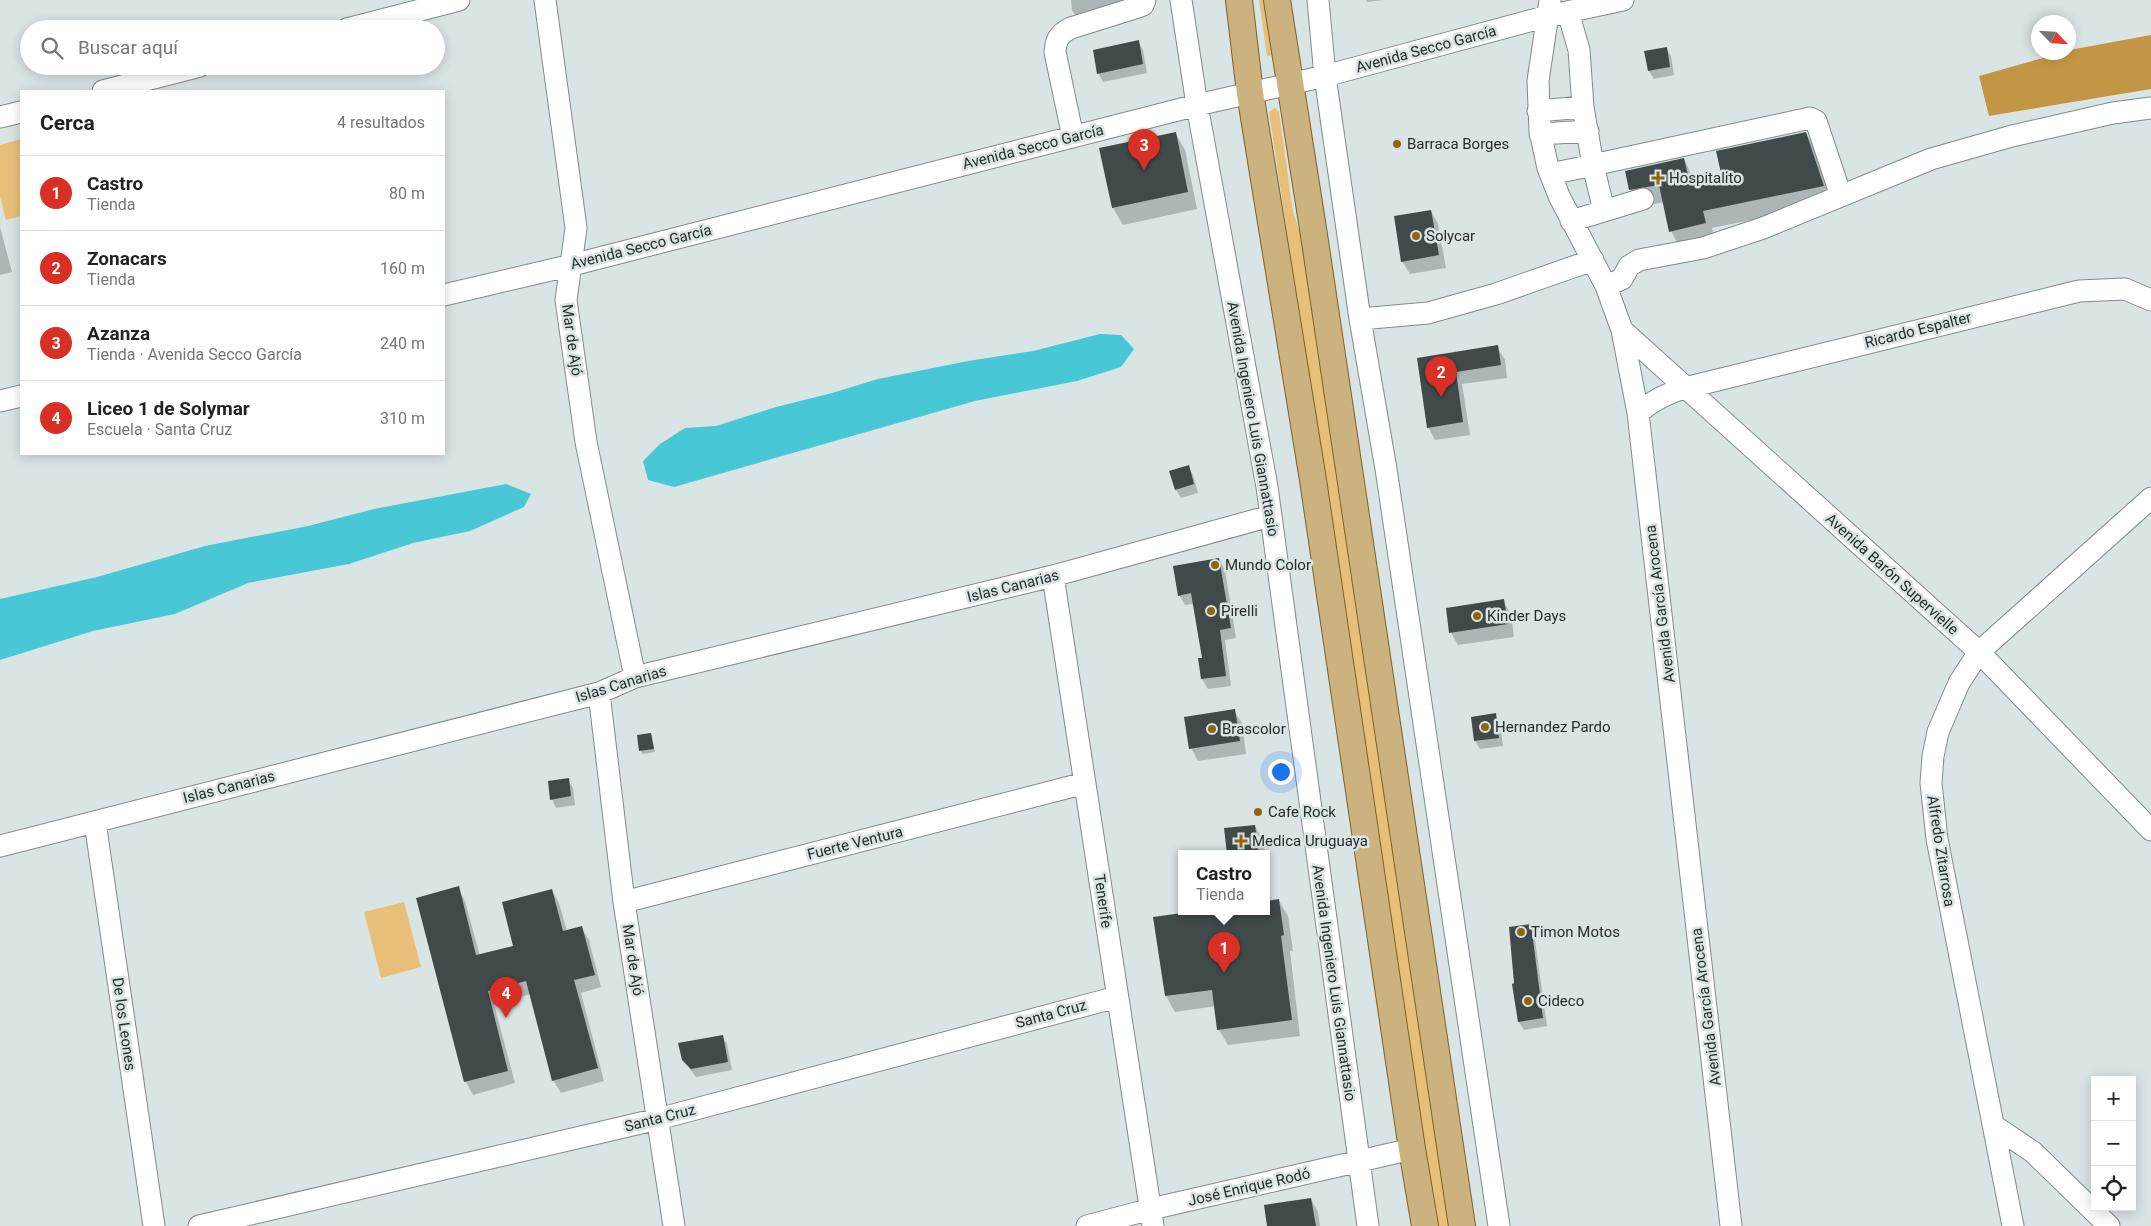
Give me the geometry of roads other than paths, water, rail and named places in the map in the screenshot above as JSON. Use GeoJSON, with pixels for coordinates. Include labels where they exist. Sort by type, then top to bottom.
{"type":"FeatureCollection","features":[{"type":"Feature","properties":{"kind":"main road"},"geometry":{"type":"LineString","coordinates":[[1239,0],[1250,93],[1314,490],[1425,1226]]}},
{"type":"Feature","properties":{"kind":"main road"},"geometry":{"type":"LineString","coordinates":[[1277,0],[1314,235],[1462,1226]]}},
{"type":"Feature","properties":{"kind":"street"},"geometry":{"type":"LineString","coordinates":[[382,20],[459,0]]}},
{"type":"Feature","properties":{"kind":"street","name":"Mar de Ajó"},"geometry":{"type":"LineString","coordinates":[[545,0],[576,228],[566,300],[586,442],[635,677]]}},
{"type":"Feature","properties":{"kind":"street"},"geometry":{"type":"LineString","coordinates":[[1073,137],[1055,52],[1056,40],[1063,32],[1071,28],[1138,8],[1143,5],[1145,0]]}},
{"type":"Feature","properties":{"kind":"street","name":"Avenida Ingeniero Luis Giannattasio"},"geometry":{"type":"LineString","coordinates":[[1181,0],[1197,105],[1265,477],[1368,1226]]}},
{"type":"Feature","properties":{"kind":"street"},"geometry":{"type":"LineString","coordinates":[[1318,0],[1325,76],[1360,319],[1386,469],[1499,1226]]}},
{"type":"Feature","properties":{"kind":"street","name":"Avenida Secco García"},"geometry":{"type":"LineString","coordinates":[[445,295],[572,265],[1197,105],[1325,76],[1555,9],[1623,0]]}},
{"type":"Feature","properties":{"kind":"street"},"geometry":{"type":"LineString","coordinates":[[1555,9],[1579,50],[1583,107],[1593,165],[1604,211]]}},
{"type":"Feature","properties":{"kind":"street","name":"Avenida García Arocena"},"geometry":{"type":"LineString","coordinates":[[1555,9],[1538,81],[1540,134],[1551,174],[1571,221],[1606,286],[1622,330],[1638,413],[1731,1226]]}},
{"type":"Feature","properties":{"kind":"street"},"geometry":{"type":"LineString","coordinates":[[106,90],[165,75]]}},
{"type":"Feature","properties":{"kind":"street"},"geometry":{"type":"LineString","coordinates":[[1538,110],[1583,107]]}},
{"type":"Feature","properties":{"kind":"street"},"geometry":{"type":"LineString","coordinates":[[1606,286],[1622,279],[1629,266],[1639,260],[1703,248],[1763,228],[1930,159],[2012,136],[2113,113],[2151,108]]}},
{"type":"Feature","properties":{"kind":"street"},"geometry":{"type":"LineString","coordinates":[[0,118],[20,112]]}},
{"type":"Feature","properties":{"kind":"street"},"geometry":{"type":"LineString","coordinates":[[1551,174],[1810,118],[1816,121],[1841,196]]}},
{"type":"Feature","properties":{"kind":"street"},"geometry":{"type":"LineString","coordinates":[[1540,134],[1588,131]]}},
{"type":"Feature","properties":{"kind":"street"},"geometry":{"type":"LineString","coordinates":[[1571,221],[1643,199]]}},
{"type":"Feature","properties":{"kind":"street"},"geometry":{"type":"LineString","coordinates":[[1360,319],[1428,313],[1496,294],[1593,260]]}},
{"type":"Feature","properties":{"kind":"street","name":"Ricardo Espalter"},"geometry":{"type":"LineString","coordinates":[[1638,413],[1650,402],[1668,393],[1685,388],[2079,291],[2125,290],[2151,300]]}},
{"type":"Feature","properties":{"kind":"street","name":"Avenida Barón Supervielle"},"geometry":{"type":"LineString","coordinates":[[1622,330],[1979,652],[2151,830]]}},
{"type":"Feature","properties":{"kind":"street"},"geometry":{"type":"LineString","coordinates":[[0,401],[20,396]]}},
{"type":"Feature","properties":{"kind":"street","name":"Alfredo Zitarrosa"},"geometry":{"type":"LineString","coordinates":[[2013,1226],[1937,839],[1930,783],[1938,732],[1959,683],[1979,652],[2151,498]]}},
{"type":"Feature","properties":{"kind":"street","name":"Islas Canarias"},"geometry":{"type":"LineString","coordinates":[[0,846],[599,693],[635,677],[1054,576],[1270,516]]}},
{"type":"Feature","properties":{"kind":"street","name":"Tenerife"},"geometry":{"type":"LineString","coordinates":[[1054,576],[1152,1218]]}},
{"type":"Feature","properties":{"kind":"street","name":"Mar de Ajó"},"geometry":{"type":"LineString","coordinates":[[599,693],[624,902],[674,1226]]}},
{"type":"Feature","properties":{"kind":"street","name":"Fuerte Ventura"},"geometry":{"type":"LineString","coordinates":[[624,902],[1085,783]]}},
{"type":"Feature","properties":{"kind":"street","name":"De los Leones"},"geometry":{"type":"LineString","coordinates":[[95,822],[154,1226]]}},
{"type":"Feature","properties":{"kind":"street","name":"Santa Cruz"},"geometry":{"type":"LineString","coordinates":[[199,1226],[658,1119],[1117,997]]}},
{"type":"Feature","properties":{"kind":"street"},"geometry":{"type":"LineString","coordinates":[[1994,1125],[2033,1152],[2109,1226]]}},
{"type":"Feature","properties":{"kind":"street","name":"José Enrique Rodó"},"geometry":{"type":"LineString","coordinates":[[1087,1226],[1152,1218],[1412,1149]]}},
{"type":"Feature","properties":{"kind":"water"},"geometry":{"type":"Polygon","coordinates":[[[1100,334],[1121,335],[1134,349],[1121,367],[1077,381],[975,401],[674,487],[648,480],[643,461],[660,444],[685,428],[716,426],[776,407],[878,379],[968,361],[1033,351],[1100,334]]]}},
{"type":"Feature","properties":{"kind":"water"},"geometry":{"type":"Polygon","coordinates":[[[506,484],[531,494],[524,507],[470,531],[413,543],[349,564],[248,583],[175,614],[93,631],[0,660],[0,599],[97,577],[205,546],[308,526],[374,509],[506,484]]]}},
{"type":"Feature","properties":{"kind":"place","name":"Barraca Borges"},"geometry":{"type":"Point","coordinates":[1397,144]}},
{"type":"Feature","properties":{"kind":"place","name":"Azanza"},"geometry":{"type":"Point","coordinates":[1144,170]}},
{"type":"Feature","properties":{"kind":"place","name":"Hospitalito"},"geometry":{"type":"Point","coordinates":[1658,178]}},
{"type":"Feature","properties":{"kind":"place","name":"Solycar"},"geometry":{"type":"Point","coordinates":[1416,236]}},
{"type":"Feature","properties":{"kind":"place","name":"Zonacars"},"geometry":{"type":"Point","coordinates":[1441,397]}},
{"type":"Feature","properties":{"kind":"place","name":"Mundo Color"},"geometry":{"type":"Point","coordinates":[1215,565]}},
{"type":"Feature","properties":{"kind":"place","name":"Pirelli"},"geometry":{"type":"Point","coordinates":[1211,611]}},
{"type":"Feature","properties":{"kind":"place","name":"Kinder Days"},"geometry":{"type":"Point","coordinates":[1477,616]}},
{"type":"Feature","properties":{"kind":"place","name":"Hernandez Pardo"},"geometry":{"type":"Point","coordinates":[1485,727]}},
{"type":"Feature","properties":{"kind":"place","name":"Brascolor"},"geometry":{"type":"Point","coordinates":[1212,729]}},
{"type":"Feature","properties":{"kind":"place","name":"Cafe Rock"},"geometry":{"type":"Point","coordinates":[1258,812]}},
{"type":"Feature","properties":{"kind":"place","name":"Medica Uruguaya"},"geometry":{"type":"Point","coordinates":[1241,841]}},
{"type":"Feature","properties":{"kind":"place","name":"Timon Motos"},"geometry":{"type":"Point","coordinates":[1521,932]}},
{"type":"Feature","properties":{"kind":"place","name":"Castro"},"geometry":{"type":"Point","coordinates":[1224,973]}},
{"type":"Feature","properties":{"kind":"place","name":"Cideco"},"geometry":{"type":"Point","coordinates":[1528,1001]}},
{"type":"Feature","properties":{"kind":"place","name":"Liceo 1 de Solymar"},"geometry":{"type":"Point","coordinates":[506,1018]}}]}
